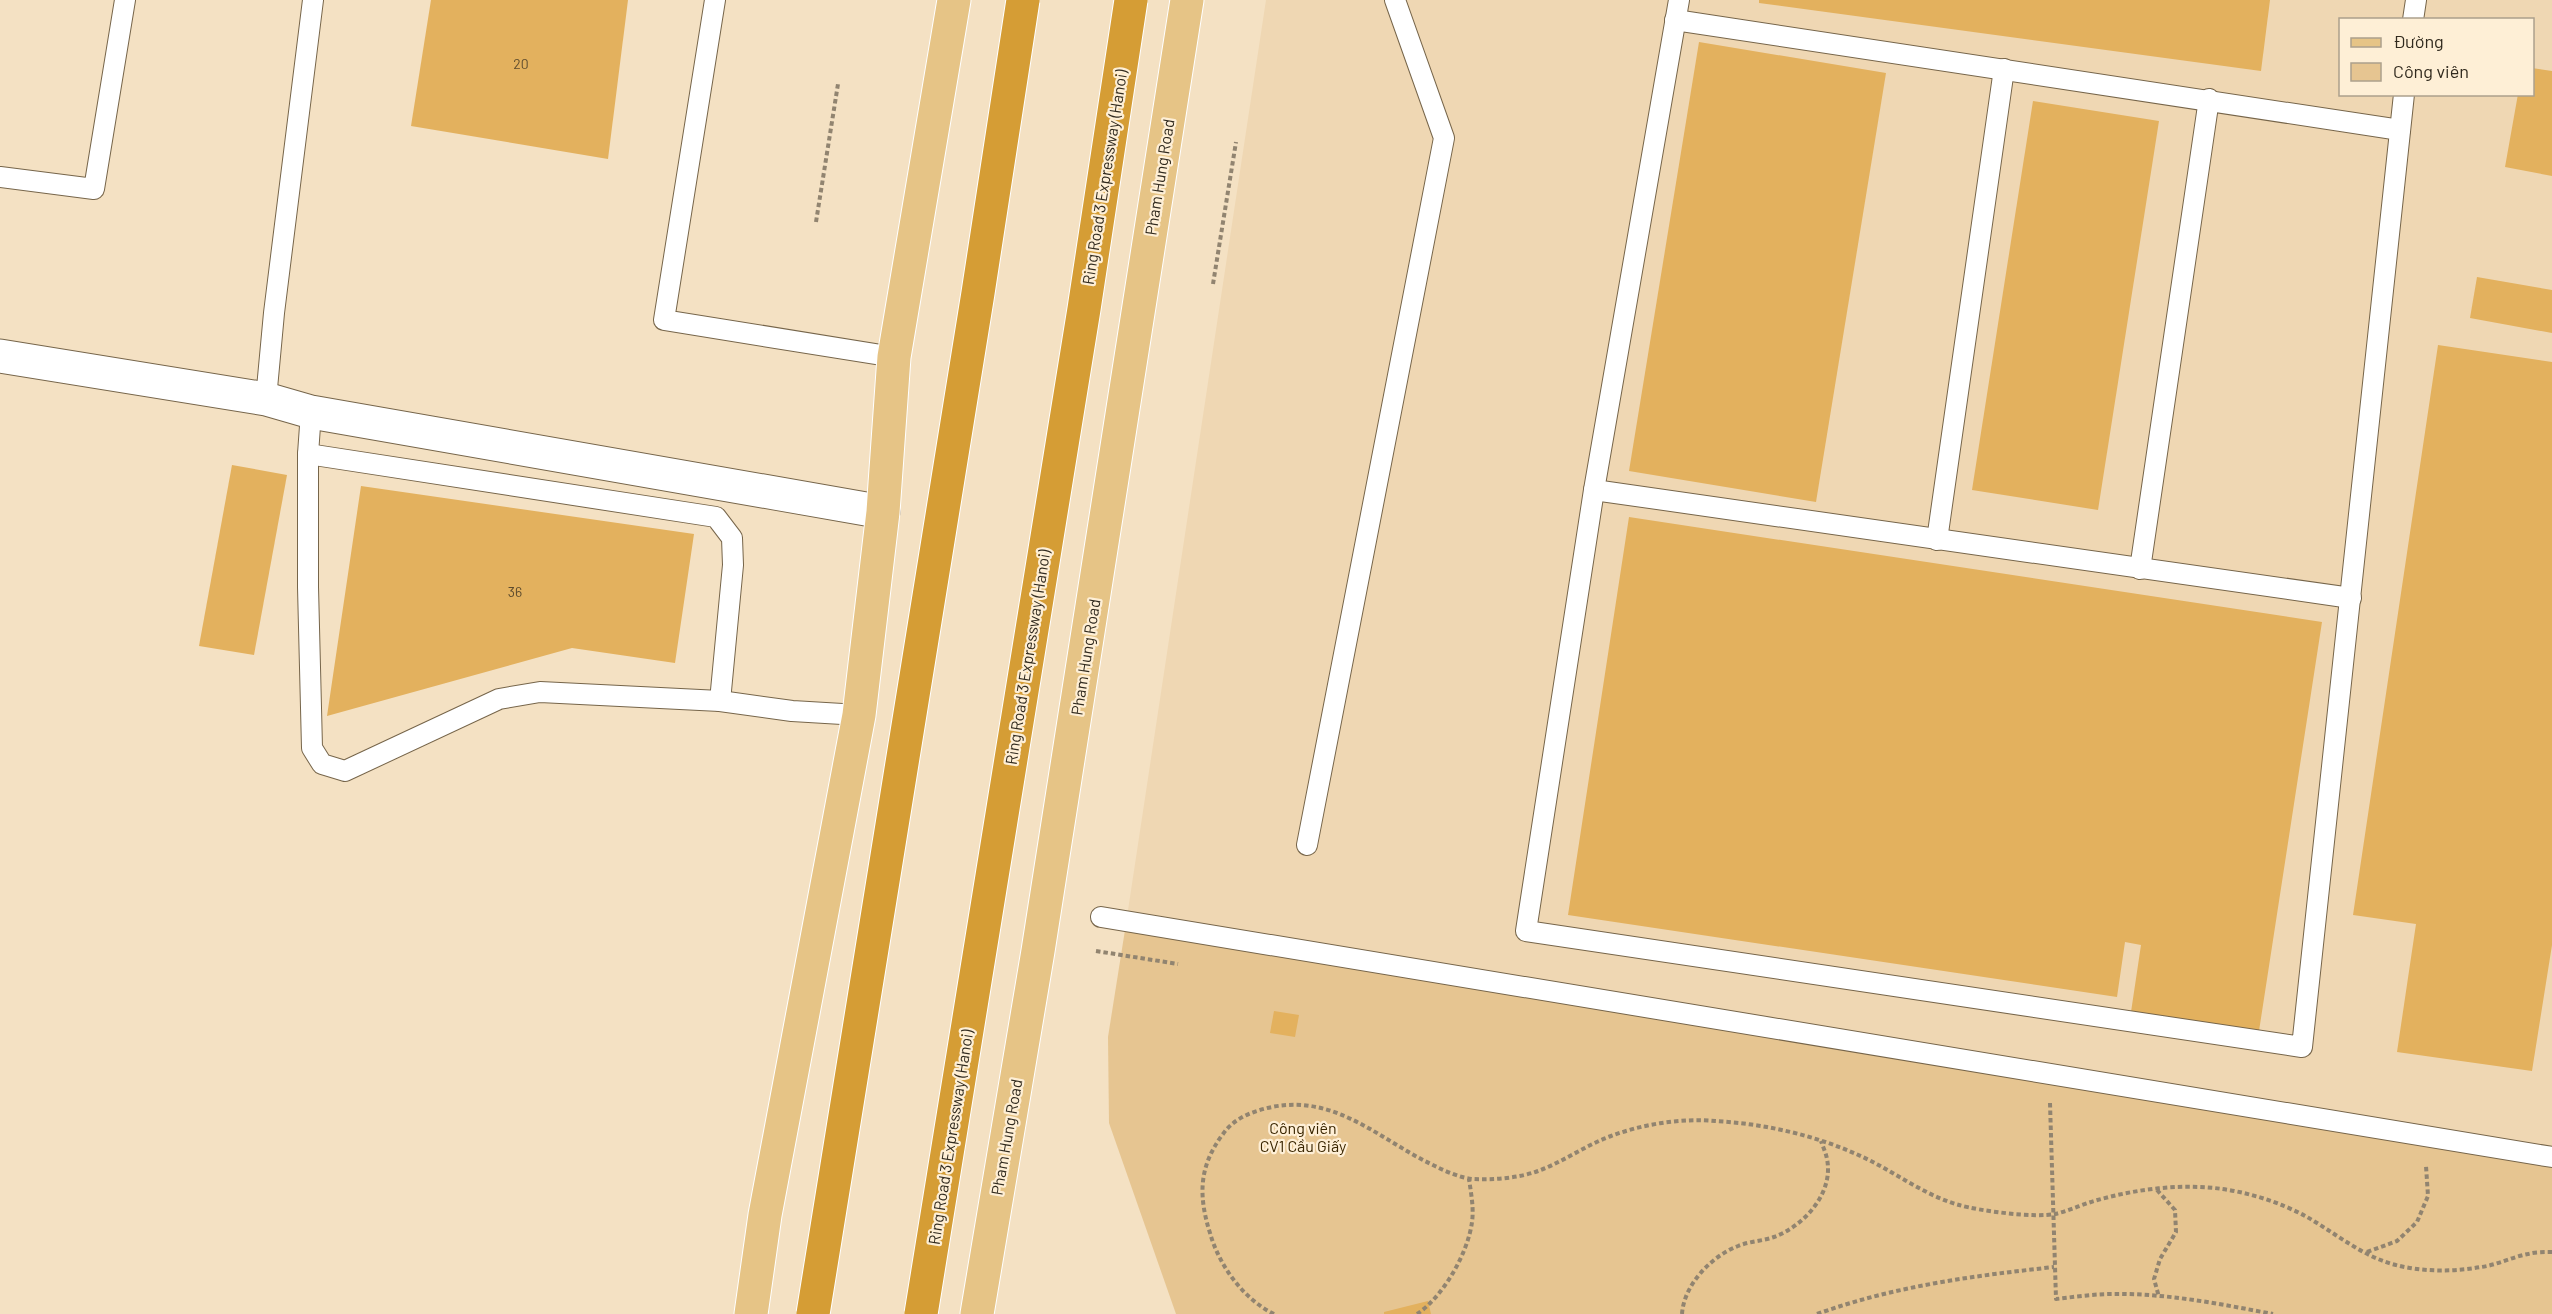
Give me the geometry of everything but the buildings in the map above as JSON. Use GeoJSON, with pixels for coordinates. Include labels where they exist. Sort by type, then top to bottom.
{"type":"FeatureCollection","features":[{"type":"Feature","properties":{"kind":"highway"},"geometry":{"type":"LineString","coordinates":[[813,1314],[1023,0]]}},
{"type":"Feature","properties":{"kind":"highway","name":"Ring Road 3 Expressway (Hanoi)"},"geometry":{"type":"LineString","coordinates":[[921,1314],[1084,309],[1131,0]]}},
{"type":"Feature","properties":{"kind":"main road"},"geometry":{"type":"LineString","coordinates":[[751,1314],[765,1215],[859,715],[883,512],[894,357],[954,0]]}},
{"type":"Feature","properties":{"kind":"main road","name":"Pham Hung Road"},"geometry":{"type":"LineString","coordinates":[[977,1314],[1038,951],[1187,0]]}},
{"type":"Feature","properties":{"kind":"street"},"geometry":{"type":"LineString","coordinates":[[0,356],[266,399],[311,412],[883,512]]}},
{"type":"Feature","properties":{"kind":"lane"},"geometry":{"type":"LineString","coordinates":[[0,177],[94,189],[125,0]]}},
{"type":"Feature","properties":{"kind":"lane"},"geometry":{"type":"LineString","coordinates":[[266,399],[274,313],[314,0]]}},
{"type":"Feature","properties":{"kind":"lane"},"geometry":{"type":"LineString","coordinates":[[715,0],[664,320],[894,357]]}},
{"type":"Feature","properties":{"kind":"lane"},"geometry":{"type":"LineString","coordinates":[[1307,845],[1444,138],[1395,0]]}},
{"type":"Feature","properties":{"kind":"lane"},"geometry":{"type":"LineString","coordinates":[[1679,0],[1594,490],[1526,931],[2302,1047],[2404,96]]}},
{"type":"Feature","properties":{"kind":"lane"},"geometry":{"type":"LineString","coordinates":[[2413,18],[2416,0]]}},
{"type":"Feature","properties":{"kind":"lane"},"geometry":{"type":"LineString","coordinates":[[1675,20],[2209,99],[2400,130]]}},
{"type":"Feature","properties":{"kind":"lane"},"geometry":{"type":"LineString","coordinates":[[1937,540],[2004,69]]}},
{"type":"Feature","properties":{"kind":"lane"},"geometry":{"type":"LineString","coordinates":[[2139,569],[2209,99]]}},
{"type":"Feature","properties":{"kind":"lane"},"geometry":{"type":"LineString","coordinates":[[311,412],[308,454],[308,587],[312,748],[322,764],[345,771],[499,699],[522,693],[720,701],[792,711],[859,715]]}},
{"type":"Feature","properties":{"kind":"lane"},"geometry":{"type":"LineString","coordinates":[[308,454],[716,517],[732,538],[733,565],[720,701]]}},
{"type":"Feature","properties":{"kind":"lane"},"geometry":{"type":"LineString","coordinates":[[1594,490],[2350,598]]}},
{"type":"Feature","properties":{"kind":"lane"},"geometry":{"type":"LineString","coordinates":[[1101,917],[2552,1157]]}},
{"type":"Feature","properties":{"kind":"path"},"geometry":{"type":"LineString","coordinates":[[816,222],[838,84]]}},
{"type":"Feature","properties":{"kind":"path"},"geometry":{"type":"LineString","coordinates":[[1214,284],[1236,141]]}},
{"type":"Feature","properties":{"kind":"path"},"geometry":{"type":"LineString","coordinates":[[2050,1100],[2056,1299],[2111,1293],[2159,1297],[2273,1314]]}},
{"type":"Feature","properties":{"kind":"path"},"geometry":{"type":"LineString","coordinates":[[1274,1314],[1265,1310],[1233,1279],[1214,1245],[1204,1213],[1202,1180],[1210,1151],[1231,1123],[1259,1110],[1287,1104],[1319,1107],[1350,1117],[1411,1155],[1469,1179],[1505,1178],[1538,1171],[1611,1136],[1651,1125],[1710,1120],[1766,1126],[1821,1140],[1868,1159],[1919,1188],[1958,1205],[1998,1212],[2053,1215],[2132,1191],[2215,1188],[2263,1198],[2305,1215],[2350,1245],[2391,1264],[2438,1271],[2484,1267],[2529,1253],[2552,1252]]}},
{"type":"Feature","properties":{"kind":"path"},"geometry":{"type":"LineString","coordinates":[[1682,1314],[1682,1307],[1695,1279],[1718,1257],[1739,1245],[1775,1237],[1800,1224],[1817,1203],[1826,1184],[1828,1160],[1821,1140]]}},
{"type":"Feature","properties":{"kind":"path"},"geometry":{"type":"LineString","coordinates":[[2366,1252],[2397,1241],[2416,1222],[2428,1196],[2425,1157]]}},
{"type":"Feature","properties":{"kind":"path"},"geometry":{"type":"LineString","coordinates":[[1417,1314],[1428,1307],[1466,1249],[1473,1220],[1469,1179]]}},
{"type":"Feature","properties":{"kind":"path"},"geometry":{"type":"LineString","coordinates":[[2156,1189],[2175,1210],[2176,1232],[2160,1259],[2154,1279],[2159,1297]]}},
{"type":"Feature","properties":{"kind":"path"},"geometry":{"type":"LineString","coordinates":[[1817,1314],[1864,1297],[1965,1277],[2054,1267]]}},
{"type":"Feature","properties":{"kind":"shaded area"},"geometry":{"type":"Polygon","coordinates":[[[1266,0],[2552,0],[2552,1159],[1125,930],[1266,0]]]}},
{"type":"Feature","properties":{"kind":"green space","name":"Công viên CV1 Cầu Giấy"},"geometry":{"type":"Polygon","coordinates":[[[1125,930],[2552,1159],[2552,1314],[1176,1314],[1109,1123],[1108,1037],[1125,930]]]}}]}
